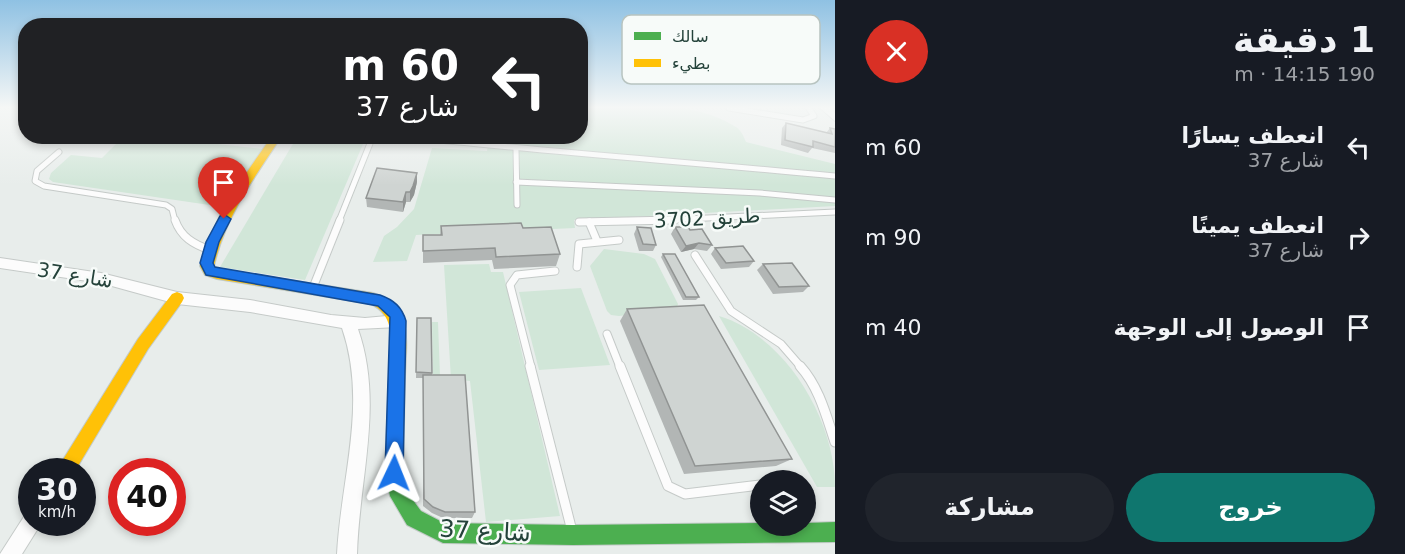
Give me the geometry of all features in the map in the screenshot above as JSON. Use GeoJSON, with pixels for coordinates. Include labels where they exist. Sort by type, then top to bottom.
{"type":"FeatureCollection","features":[{"type":"Feature","properties":{"kind":"street"},"geometry":{"type":"LineString","coordinates":[[273,144],[236,199],[210,250],[207,266],[213,273],[380,301],[393,309],[398,321]]}},
{"type":"Feature","properties":{"kind":"street","name":"شارع 37"},"geometry":{"type":"LineString","coordinates":[[0,263],[101,278],[177,298],[250,306],[348,323],[398,321],[394,473],[397,494],[407,512],[423,526],[443,533],[573,535],[750,530]]}},
{"type":"Feature","properties":{"kind":"street"},"geometry":{"type":"LineString","coordinates":[[73,458],[143,344],[177,298]]}},
{"type":"Feature","properties":{"kind":"street"},"geometry":{"type":"LineString","coordinates":[[347,554],[364,393],[360,355],[348,323]]}},
{"type":"Feature","properties":{"kind":"street","name":"شارع 37"},"geometry":{"type":"LineString","coordinates":[[816,530],[835,532]]}},
{"type":"Feature","properties":{"kind":"street"},"geometry":{"type":"LineString","coordinates":[[10,554],[22,536]]}},
{"type":"Feature","properties":{"kind":"lane"},"geometry":{"type":"LineString","coordinates":[[312,290],[370,144]]}},
{"type":"Feature","properties":{"kind":"lane"},"geometry":{"type":"LineString","coordinates":[[478,144],[835,176]]}},
{"type":"Feature","properties":{"kind":"lane"},"geometry":{"type":"LineString","coordinates":[[516,148],[517,205]]}},
{"type":"Feature","properties":{"kind":"lane"},"geometry":{"type":"LineString","coordinates":[[59,152],[37,171],[35,181],[44,186],[166,205],[172,209],[175,227],[193,245],[210,250]]}},
{"type":"Feature","properties":{"kind":"lane"},"geometry":{"type":"LineString","coordinates":[[516,182],[760,193],[835,200]]}},
{"type":"Feature","properties":{"kind":"lane","name":"طريق 3702"},"geometry":{"type":"LineString","coordinates":[[579,222],[835,212]]}},
{"type":"Feature","properties":{"kind":"lane"},"geometry":{"type":"LineString","coordinates":[[589,222],[597,241]]}},
{"type":"Feature","properties":{"kind":"lane"},"geometry":{"type":"LineString","coordinates":[[577,267],[579,244],[619,240]]}},
{"type":"Feature","properties":{"kind":"lane"},"geometry":{"type":"LineString","coordinates":[[695,255],[731,311],[780,344],[809,376],[821,401],[835,442]]}},
{"type":"Feature","properties":{"kind":"lane"},"geometry":{"type":"LineString","coordinates":[[555,271],[522,274],[514,278],[510,285],[573,535]]}},
{"type":"Feature","properties":{"kind":"lane"},"geometry":{"type":"LineString","coordinates":[[606,334],[668,486],[684,494],[750,486]]}},
{"type":"Feature","properties":{"kind":"green space"},"geometry":{"type":"Polygon","coordinates":[[[588,133],[741,133],[746,142],[835,164],[835,206],[574,220],[575,228],[416,235],[407,261],[373,262],[384,236],[397,227],[414,209],[432,148],[487,151],[488,144],[588,144],[588,133]]]}},
{"type":"Feature","properties":{"kind":"green space"},"geometry":{"type":"Polygon","coordinates":[[[116,144],[218,144],[263,149],[223,207],[53,182],[49,179],[51,173],[71,155],[102,158],[116,144]]]}},
{"type":"Feature","properties":{"kind":"green space"},"geometry":{"type":"Polygon","coordinates":[[[293,144],[363,144],[305,280],[220,267],[293,144]]]}},
{"type":"Feature","properties":{"kind":"green space"},"geometry":{"type":"Polygon","coordinates":[[[604,249],[644,254],[655,259],[678,304],[676,310],[611,315],[607,311],[590,266],[604,249]]]}},
{"type":"Feature","properties":{"kind":"green space"},"geometry":{"type":"Polygon","coordinates":[[[489,264],[491,272],[503,272],[560,516],[486,522],[470,381],[451,379],[444,265],[489,264]]]}},
{"type":"Feature","properties":{"kind":"green space"},"geometry":{"type":"Polygon","coordinates":[[[581,288],[610,365],[539,370],[519,292],[581,288]]]}},
{"type":"Feature","properties":{"kind":"green space"},"geometry":{"type":"Polygon","coordinates":[[[719,316],[743,326],[765,342],[785,361],[816,408],[833,461],[835,487],[817,487],[816,470],[807,470],[719,316]]]}},
{"type":"Feature","properties":{"kind":"green space"},"geometry":{"type":"Polygon","coordinates":[[[432,322],[438,322],[440,376],[433,376],[432,322]]]}},
{"type":"Feature","properties":{"kind":"building"},"geometry":{"type":"Polygon","coordinates":[[[785,133],[835,133],[835,147],[813,141],[813,147],[785,140],[785,133]]]}},
{"type":"Feature","properties":{"kind":"building"},"geometry":{"type":"Polygon","coordinates":[[[377,168],[417,173],[413,186],[410,192],[406,192],[403,202],[366,198],[377,168]]]}},
{"type":"Feature","properties":{"kind":"building"},"geometry":{"type":"Polygon","coordinates":[[[521,223],[523,228],[551,227],[560,254],[496,257],[495,248],[423,251],[423,235],[442,235],[441,226],[521,223]]]}},
{"type":"Feature","properties":{"kind":"building"},"geometry":{"type":"Polygon","coordinates":[[[637,227],[651,228],[656,245],[643,244],[637,227]]]}},
{"type":"Feature","properties":{"kind":"building"},"geometry":{"type":"Polygon","coordinates":[[[675,227],[688,227],[690,230],[702,229],[712,245],[699,243],[686,246],[675,227]]]}},
{"type":"Feature","properties":{"kind":"building"},"geometry":{"type":"Polygon","coordinates":[[[743,246],[754,261],[726,263],[715,248],[743,246]]]}},
{"type":"Feature","properties":{"kind":"building"},"geometry":{"type":"Polygon","coordinates":[[[663,254],[675,254],[699,297],[686,297],[663,254]]]}},
{"type":"Feature","properties":{"kind":"building"},"geometry":{"type":"Polygon","coordinates":[[[792,263],[809,286],[779,287],[763,264],[792,263]]]}},
{"type":"Feature","properties":{"kind":"building"},"geometry":{"type":"Polygon","coordinates":[[[704,305],[792,459],[695,466],[627,309],[704,305]]]}},
{"type":"Feature","properties":{"kind":"building"},"geometry":{"type":"Polygon","coordinates":[[[417,318],[431,318],[432,373],[416,372],[417,318]]]}},
{"type":"Feature","properties":{"kind":"building"},"geometry":{"type":"Polygon","coordinates":[[[423,375],[465,375],[475,512],[445,512],[433,507],[424,499],[423,375]]]}},
{"type":"Feature","properties":{"kind":"traffic: fast"},"geometry":{"type":"LineString","coordinates":[[397,377],[394,473],[399,496],[414,518],[443,533],[573,535],[835,532]]}},
{"type":"Feature","properties":{"kind":"traffic: slow"},"geometry":{"type":"LineString","coordinates":[[271,144],[226,214],[211,248],[207,266],[210,271],[217,274],[373,299],[384,304],[392,311],[398,331],[397,377]]}},
{"type":"Feature","properties":{"kind":"traffic: slow"},"geometry":{"type":"LineString","coordinates":[[73,458],[143,344],[177,298]]}},
{"type":"Feature","properties":{"kind":"route"},"geometry":{"type":"LineString","coordinates":[[224,219],[206,263],[210,271],[380,301],[393,309],[398,321],[394,473]]}}]}
